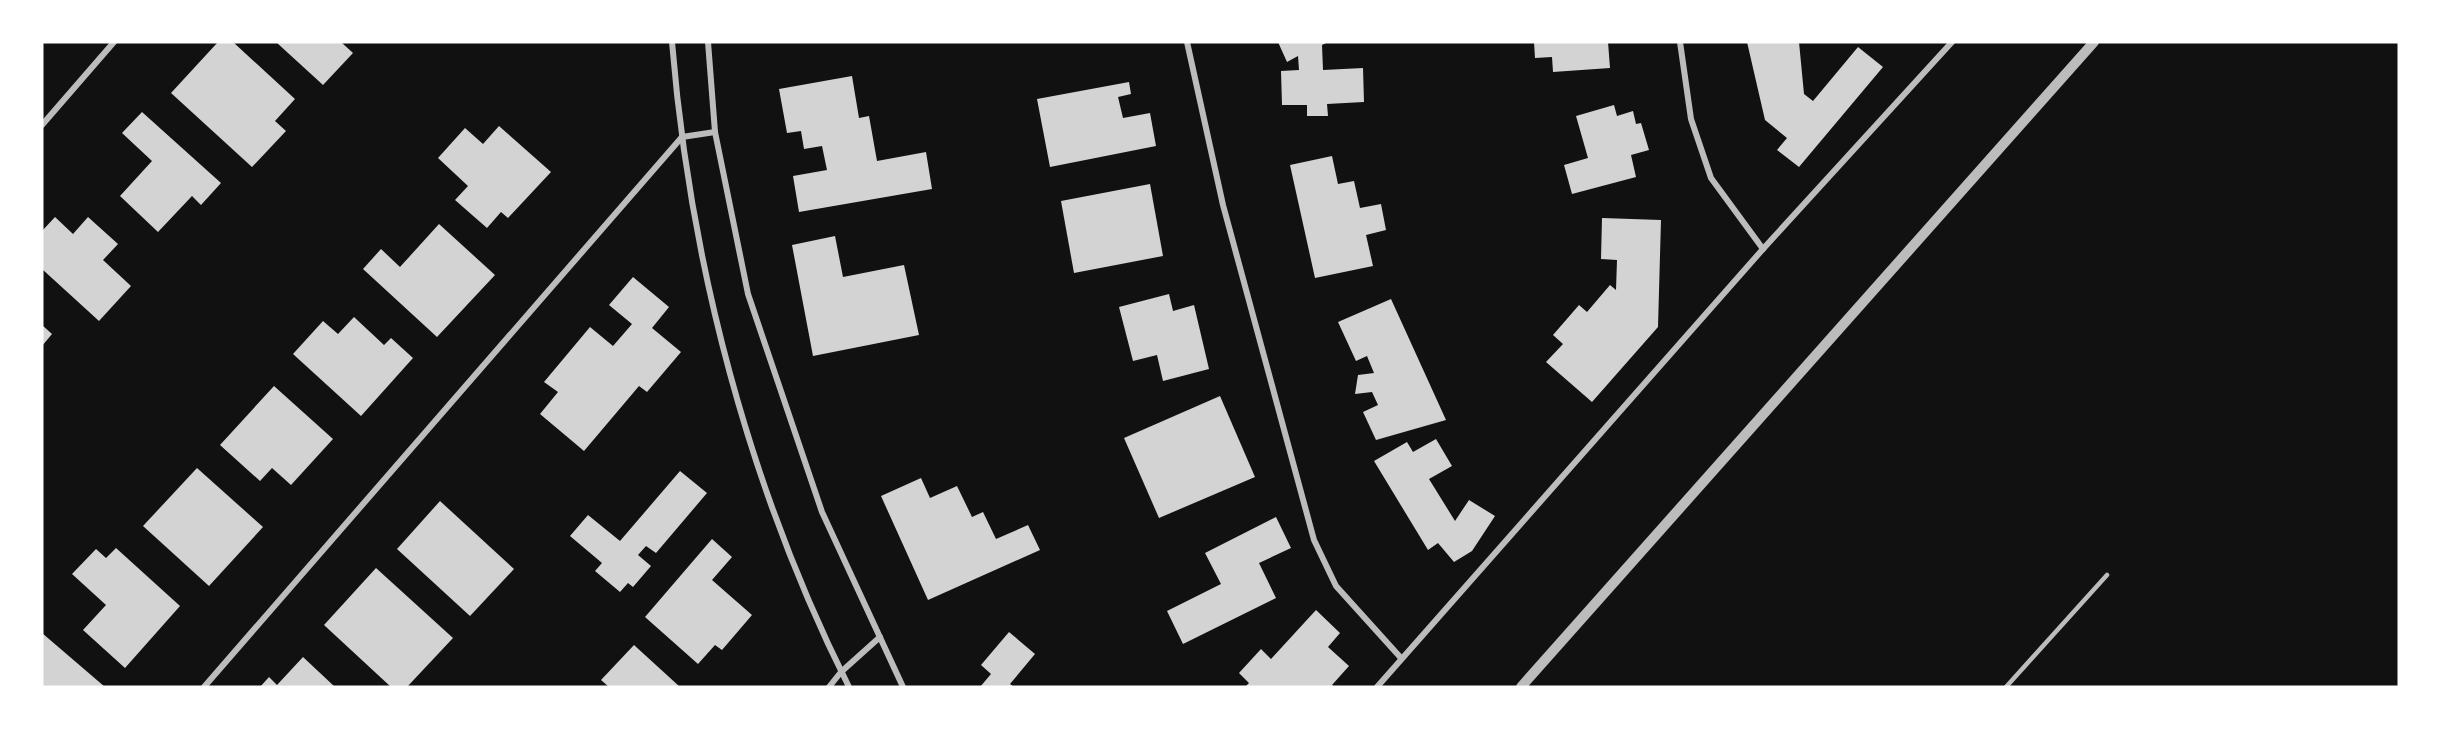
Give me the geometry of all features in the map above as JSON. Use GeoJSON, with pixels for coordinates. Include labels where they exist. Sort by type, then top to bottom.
{"type":"FeatureCollection","features":[{"type":"Feature","properties":{"kind":"street"},"geometry":{"type":"LineString","coordinates":[[42,125],[114,42]]}},
{"type":"Feature","properties":{"kind":"street"},"geometry":{"type":"LineString","coordinates":[[672,42],[682,137],[714,309],[741,410],[803,587],[849,687]]}},
{"type":"Feature","properties":{"kind":"street"},"geometry":{"type":"LineString","coordinates":[[708,42],[715,132],[748,294],[822,512],[903,687]]}},
{"type":"Feature","properties":{"kind":"street"},"geometry":{"type":"LineString","coordinates":[[1187,42],[1223,205],[1314,540],[1336,585],[1401,658]]}},
{"type":"Feature","properties":{"kind":"street"},"geometry":{"type":"LineString","coordinates":[[1680,42],[1691,119],[1711,178],[1763,249]]}},
{"type":"Feature","properties":{"kind":"street"},"geometry":{"type":"LineString","coordinates":[[1377,687],[1763,249],[1952,42]]}},
{"type":"Feature","properties":{"kind":"street"},"geometry":{"type":"LineString","coordinates":[[1521,687],[2094,42]]}},
{"type":"Feature","properties":{"kind":"street"},"geometry":{"type":"LineString","coordinates":[[204,687],[682,137],[715,132]]}},
{"type":"Feature","properties":{"kind":"street"},"geometry":{"type":"LineString","coordinates":[[829,687],[841,672],[880,637]]}},
{"type":"Feature","properties":{"kind":"lane"},"geometry":{"type":"LineString","coordinates":[[2006,687],[2107,575]]}},
{"type":"Feature","properties":{"kind":"building"},"geometry":{"type":"Polygon","coordinates":[[[218,42],[233,42],[295,99],[275,121],[286,131],[252,167],[171,93],[218,42]]]}},
{"type":"Feature","properties":{"kind":"building"},"geometry":{"type":"Polygon","coordinates":[[[276,42],[341,42],[353,53],[323,85],[276,42]]]}},
{"type":"Feature","properties":{"kind":"building"},"geometry":{"type":"Polygon","coordinates":[[[1278,42],[1328,42],[1322,45],[1323,70],[1363,68],[1364,102],[1327,104],[1328,116],[1307,116],[1307,105],[1282,105],[1281,71],[1299,70],[1298,56],[1287,62],[1278,42]]]}},
{"type":"Feature","properties":{"kind":"building"},"geometry":{"type":"Polygon","coordinates":[[[1534,42],[1608,42],[1610,68],[1553,72],[1552,57],[1535,58],[1534,42]]]}},
{"type":"Feature","properties":{"kind":"building"},"geometry":{"type":"Polygon","coordinates":[[[1747,42],[1799,42],[1804,94],[1813,101],[1858,47],[1883,67],[1799,167],[1777,150],[1787,138],[1765,120],[1747,42]]]}},
{"type":"Feature","properties":{"kind":"building"},"geometry":{"type":"Polygon","coordinates":[[[852,76],[859,118],[869,116],[877,161],[926,152],[932,189],[799,212],[793,176],[827,170],[822,146],[804,149],[801,131],[787,133],[779,89],[852,76]]]}},
{"type":"Feature","properties":{"kind":"building"},"geometry":{"type":"Polygon","coordinates":[[[1129,82],[1131,94],[1118,97],[1123,118],[1150,113],[1156,146],[1050,167],[1037,99],[1129,82]]]}},
{"type":"Feature","properties":{"kind":"building"},"geometry":{"type":"Polygon","coordinates":[[[1614,105],[1617,116],[1633,111],[1636,124],[1641,123],[1649,150],[1631,155],[1636,177],[1572,194],[1564,165],[1588,158],[1576,116],[1614,105]]]}},
{"type":"Feature","properties":{"kind":"building"},"geometry":{"type":"Polygon","coordinates":[[[142,112],[221,183],[201,205],[192,196],[158,232],[120,196],[152,161],[122,133],[142,112]]]}},
{"type":"Feature","properties":{"kind":"building"},"geometry":{"type":"Polygon","coordinates":[[[499,126],[551,172],[508,218],[501,212],[487,228],[455,200],[468,186],[438,158],[465,128],[483,144],[499,126]]]}},
{"type":"Feature","properties":{"kind":"building"},"geometry":{"type":"Polygon","coordinates":[[[1332,156],[1338,184],[1354,181],[1360,208],[1381,204],[1386,230],[1366,235],[1373,266],[1315,278],[1290,165],[1332,156]]]}},
{"type":"Feature","properties":{"kind":"building"},"geometry":{"type":"Polygon","coordinates":[[[1150,184],[1163,256],[1074,273],[1061,201],[1150,184]]]}},
{"type":"Feature","properties":{"kind":"building"},"geometry":{"type":"Polygon","coordinates":[[[55,217],[73,234],[88,217],[118,244],[103,260],[131,286],[99,321],[42,269],[42,231],[55,217]]]}},
{"type":"Feature","properties":{"kind":"building"},"geometry":{"type":"Polygon","coordinates":[[[1602,218],[1661,220],[1658,327],[1592,402],[1546,362],[1563,344],[1553,335],[1579,305],[1587,312],[1610,285],[1616,290],[1617,260],[1601,259],[1602,218]]]}},
{"type":"Feature","properties":{"kind":"building"},"geometry":{"type":"Polygon","coordinates":[[[439,224],[495,275],[437,337],[363,269],[381,249],[400,267],[439,224]]]}},
{"type":"Feature","properties":{"kind":"building"},"geometry":{"type":"Polygon","coordinates":[[[835,236],[843,277],[904,265],[919,335],[813,356],[792,245],[835,236]]]}},
{"type":"Feature","properties":{"kind":"building"},"geometry":{"type":"Polygon","coordinates":[[[633,277],[669,307],[652,328],[681,352],[647,392],[639,386],[584,451],[540,414],[558,392],[544,382],[590,327],[613,346],[632,324],[609,305],[633,277]]]}},
{"type":"Feature","properties":{"kind":"building"},"geometry":{"type":"Polygon","coordinates":[[[1169,294],[1173,311],[1194,305],[1209,369],[1163,381],[1157,355],[1133,361],[1119,307],[1169,294]]]}},
{"type":"Feature","properties":{"kind":"building"},"geometry":{"type":"Polygon","coordinates":[[[1391,299],[1446,420],[1376,440],[1363,412],[1378,405],[1372,392],[1355,394],[1358,375],[1374,373],[1367,356],[1356,361],[1338,322],[1391,299]]]}},
{"type":"Feature","properties":{"kind":"building"},"geometry":{"type":"Polygon","coordinates":[[[354,317],[384,345],[391,338],[413,358],[361,416],[293,354],[323,321],[338,334],[354,317]]]}},
{"type":"Feature","properties":{"kind":"building"},"geometry":{"type":"Polygon","coordinates":[[[42,325],[52,334],[42,346],[42,325]]]}},
{"type":"Feature","properties":{"kind":"building"},"geometry":{"type":"Polygon","coordinates":[[[274,386],[333,439],[291,485],[272,468],[260,481],[220,445],[274,386]]]}},
{"type":"Feature","properties":{"kind":"building"},"geometry":{"type":"Polygon","coordinates":[[[1220,396],[1255,477],[1159,518],[1124,438],[1220,396]]]}},
{"type":"Feature","properties":{"kind":"building"},"geometry":{"type":"Polygon","coordinates":[[[1436,439],[1452,466],[1429,479],[1455,521],[1469,500],[1495,516],[1472,551],[1454,562],[1438,543],[1428,550],[1374,461],[1407,442],[1413,452],[1436,439]]]}},
{"type":"Feature","properties":{"kind":"building"},"geometry":{"type":"Polygon","coordinates":[[[197,468],[263,527],[209,586],[143,526],[197,468]]]}},
{"type":"Feature","properties":{"kind":"building"},"geometry":{"type":"Polygon","coordinates":[[[680,471],[707,493],[656,553],[646,546],[638,555],[651,566],[633,587],[628,583],[620,592],[595,571],[602,563],[570,536],[588,515],[620,541],[680,471]]]}},
{"type":"Feature","properties":{"kind":"building"},"geometry":{"type":"Polygon","coordinates":[[[921,478],[930,498],[957,486],[972,517],[983,512],[996,539],[1028,525],[1040,550],[928,600],[881,496],[921,478]]]}},
{"type":"Feature","properties":{"kind":"building"},"geometry":{"type":"Polygon","coordinates":[[[440,501],[514,569],[470,616],[397,549],[440,501]]]}},
{"type":"Feature","properties":{"kind":"building"},"geometry":{"type":"Polygon","coordinates":[[[1276,517],[1291,548],[1259,563],[1276,598],[1183,644],[1167,611],[1221,584],[1205,553],[1276,517]]]}},
{"type":"Feature","properties":{"kind":"building"},"geometry":{"type":"Polygon","coordinates":[[[712,539],[732,557],[712,580],[752,615],[722,650],[715,645],[698,664],[645,617],[712,539]]]}},
{"type":"Feature","properties":{"kind":"building"},"geometry":{"type":"Polygon","coordinates":[[[116,548],[180,606],[125,668],[83,630],[106,605],[72,574],[96,549],[106,558],[116,548]]]}},
{"type":"Feature","properties":{"kind":"building"},"geometry":{"type":"Polygon","coordinates":[[[376,568],[453,638],[407,687],[391,687],[324,625],[376,568]]]}},
{"type":"Feature","properties":{"kind":"building"},"geometry":{"type":"Polygon","coordinates":[[[1316,610],[1340,633],[1328,647],[1349,666],[1332,685],[1335,687],[1245,687],[1249,683],[1239,673],[1261,649],[1271,659],[1316,610]]]}},
{"type":"Feature","properties":{"kind":"building"},"geometry":{"type":"Polygon","coordinates":[[[1009,632],[1035,654],[1010,684],[1014,687],[980,687],[991,674],[981,665],[1009,632]]]}},
{"type":"Feature","properties":{"kind":"building"},"geometry":{"type":"Polygon","coordinates":[[[42,633],[105,687],[42,687],[42,633]]]}},
{"type":"Feature","properties":{"kind":"building"},"geometry":{"type":"Polygon","coordinates":[[[634,645],[680,687],[609,687],[601,680],[634,645]]]}},
{"type":"Feature","properties":{"kind":"building"},"geometry":{"type":"Polygon","coordinates":[[[303,657],[335,687],[260,687],[269,677],[277,685],[303,657]]]}}]}
